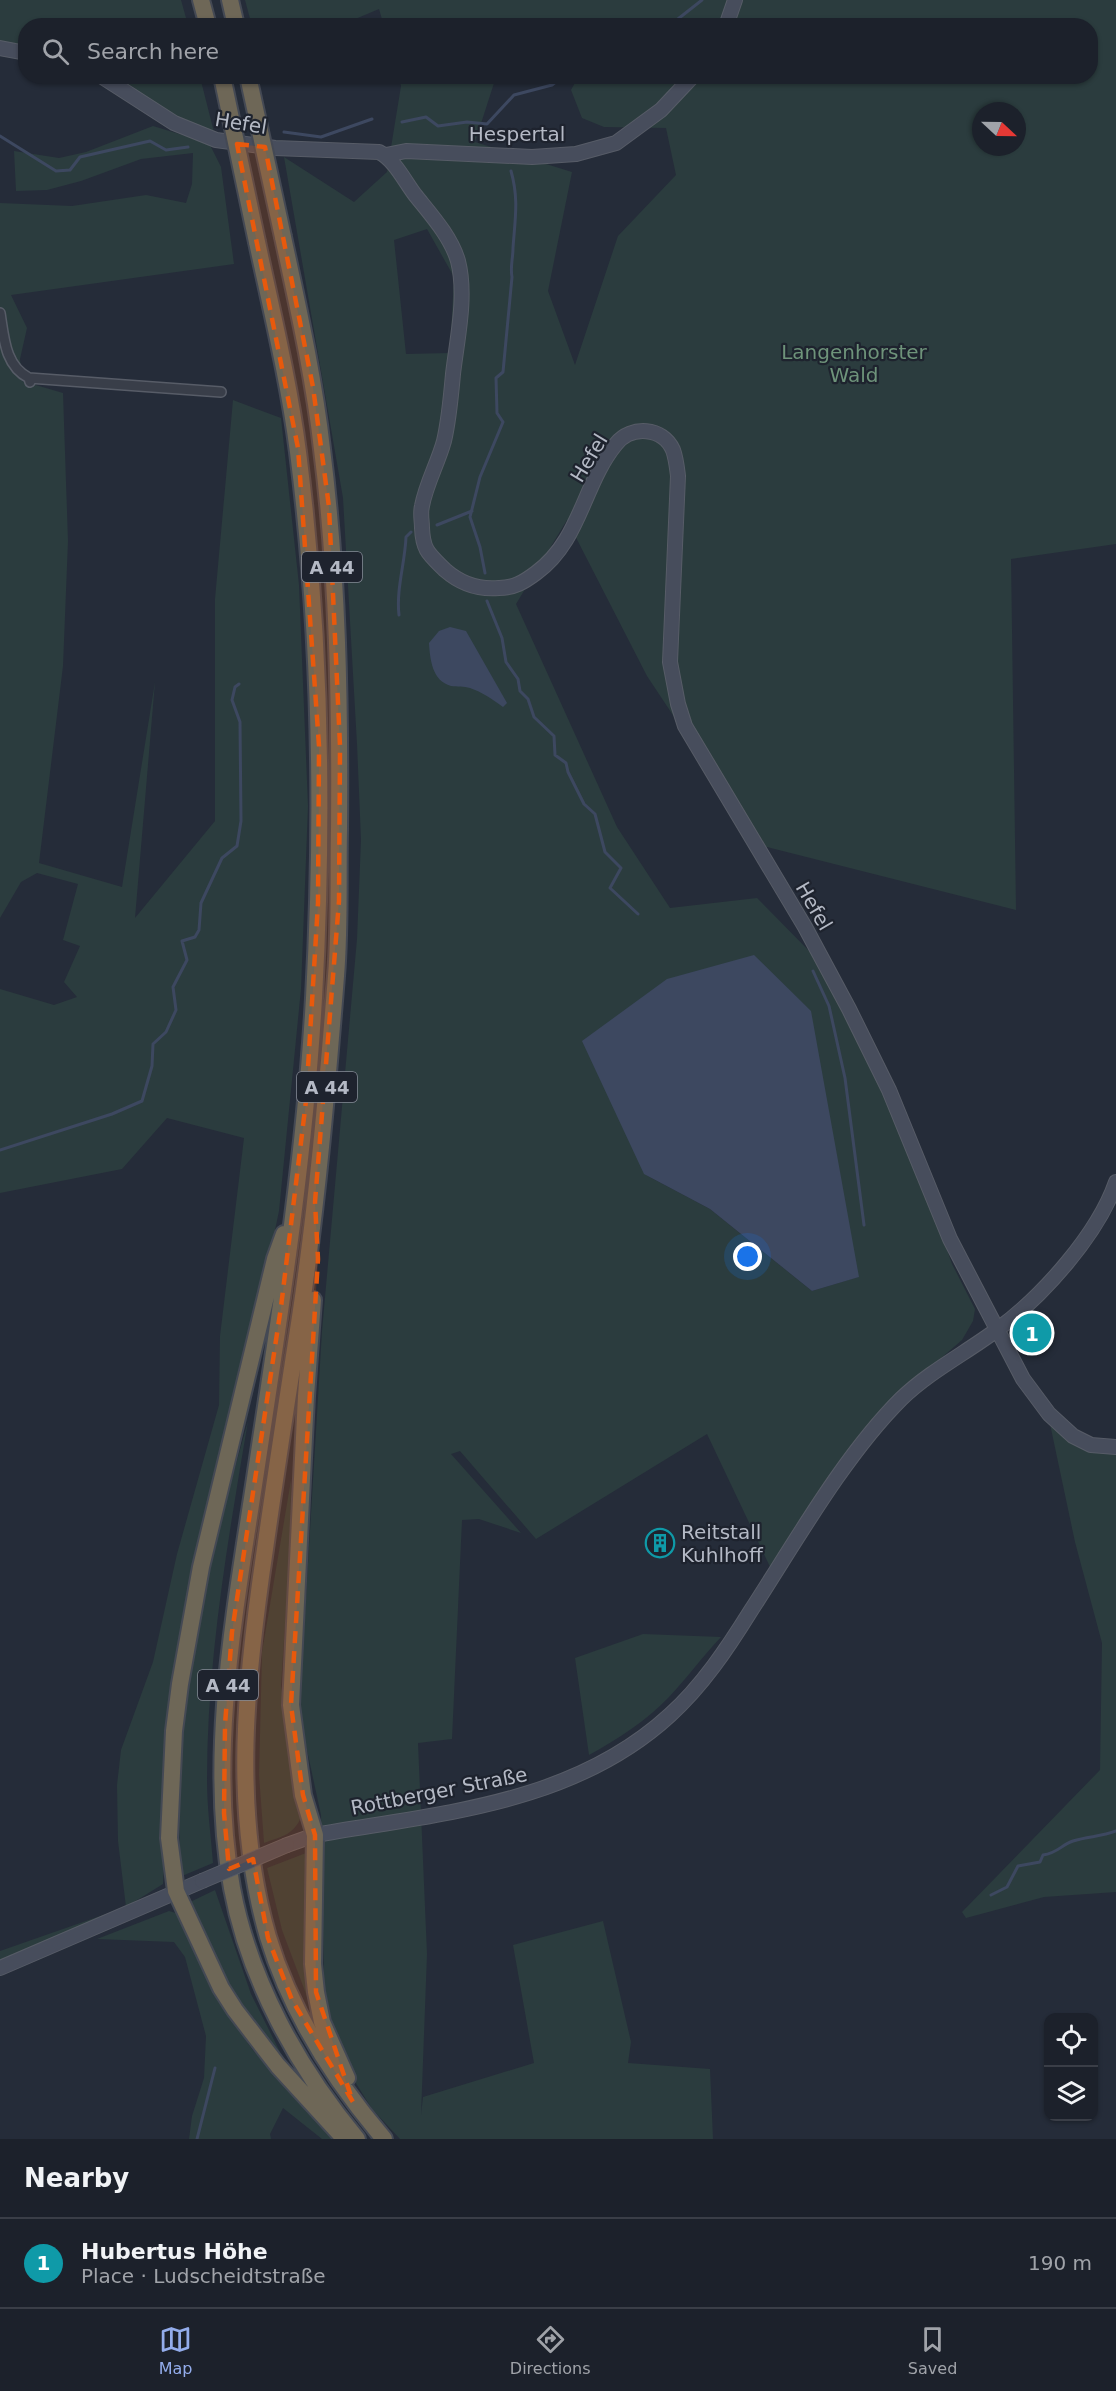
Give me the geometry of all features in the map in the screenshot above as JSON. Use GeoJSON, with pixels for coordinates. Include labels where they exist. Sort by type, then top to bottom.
{"type":"FeatureCollection","features":[{"type":"Feature","properties":{"kind":"highway"},"geometry":{"type":"LineString","coordinates":[[201,0],[206,18]]}},
{"type":"Feature","properties":{"kind":"highway"},"geometry":{"type":"LineString","coordinates":[[230,0],[234,18]]}},
{"type":"Feature","properties":{"kind":"highway","name":"A 44"},"geometry":{"type":"LineString","coordinates":[[224,84],[277,334],[298,448],[313,621],[319,746],[318,892],[314,1001],[295,1202],[232,1632],[225,1725],[224,1813],[233,1892],[253,1962],[273,2009],[304,2066],[339,2118],[357,2139]]}},
{"type":"Feature","properties":{"kind":"highway","name":"A 44"},"geometry":{"type":"LineString","coordinates":[[250,84],[313,387],[323,456],[334,596],[340,746],[336,973],[315,1202],[252,1639],[245,1727],[245,1773],[255,1881],[268,1938],[292,2000],[319,2052],[353,2102],[384,2139]]}},
{"type":"Feature","properties":{"kind":"highway"},"geometry":{"type":"LineString","coordinates":[[295,1202],[275,1259],[201,1567],[180,1684],[170,1777],[169,1839],[176,1892],[221,1988],[278,2066],[344,2139]]}},
{"type":"Feature","properties":{"kind":"highway"},"geometry":{"type":"LineString","coordinates":[[315,1202],[318,1259],[306,1396],[291,1705],[303,1795],[315,1835],[313,1964],[315,1992],[322,2022],[346,2076],[353,2102]]}},
{"type":"Feature","properties":{"kind":"street"},"geometry":{"type":"LineString","coordinates":[[729,18],[735,0]]}},
{"type":"Feature","properties":{"kind":"street"},"geometry":{"type":"LineString","coordinates":[[0,48],[18,51]]}},
{"type":"Feature","properties":{"kind":"street","name":"Hefel"},"geometry":{"type":"LineString","coordinates":[[113,84],[174,123],[216,140],[275,148],[373,150],[386,155],[450,243],[458,261],[460,279],[454,365],[444,440],[422,505],[422,540],[426,550],[454,578],[487,589],[516,586],[543,568],[565,544],[604,463],[617,442],[629,434],[644,430],[660,436],[669,444],[678,476],[670,662],[678,704],[686,726],[805,927],[849,1009],[889,1090],[950,1239],[996,1331]]}},
{"type":"Feature","properties":{"kind":"street","name":"Hespertal"},"geometry":{"type":"LineString","coordinates":[[386,155],[406,151],[532,157],[576,154],[616,143],[661,111],[686,84]]}},
{"type":"Feature","properties":{"kind":"street"},"geometry":{"type":"LineString","coordinates":[[0,313],[7,354],[15,368],[30,380],[220,392]]}},
{"type":"Feature","properties":{"kind":"street","name":"Rottberger Straße"},"geometry":{"type":"LineString","coordinates":[[0,1968],[286,1845],[315,1835],[495,1804],[544,1790],[582,1775],[640,1740],[670,1715],[717,1661],[848,1464],[881,1421],[918,1384],[957,1355],[996,1331],[1026,1307],[1076,1250],[1098,1220],[1116,1182]]}},
{"type":"Feature","properties":{"kind":"street"},"geometry":{"type":"LineString","coordinates":[[996,1331],[1035,1397],[1068,1433],[1091,1445],[1116,1447]]}},
{"type":"Feature","properties":{"kind":"highlighted area"},"geometry":{"type":"Polygon","coordinates":[[[237,144],[265,147],[313,387],[329,507],[340,746],[339,901],[315,1202],[318,1259],[291,1705],[303,1795],[315,1835],[316,1992],[353,2102],[292,2000],[268,1938],[253,1859],[229,1869],[224,1813],[225,1725],[232,1632],[281,1307],[306,1101],[318,903],[319,746],[298,448],[237,144]]]}},
{"type":"Feature","properties":{"kind":"green space"},"geometry":{"type":"Polygon","coordinates":[[[0,0],[181,0],[186,18],[18,18],[18,52],[0,48],[0,0]]]}},
{"type":"Feature","properties":{"kind":"green space","name":"Langenhorster Wald"},"geometry":{"type":"Polygon","coordinates":[[[245,0],[1116,0],[1116,544],[1011,559],[1016,910],[759,845],[647,676],[567,520],[516,604],[617,827],[670,908],[757,898],[818,960],[900,1127],[952,1264],[975,1309],[973,1321],[962,1340],[896,1397],[772,1571],[707,1434],[536,1539],[460,1451],[451,1454],[521,1533],[479,1519],[462,1520],[452,1739],[418,1743],[427,1954],[421,2115],[423,2097],[534,2063],[513,1945],[603,1921],[631,2042],[628,2063],[710,2069],[713,2139],[400,2139],[372,2109],[339,2056],[324,1984],[321,1815],[299,1713],[322,1331],[357,939],[361,840],[343,498],[284,157],[354,202],[387,172],[401,84],[494,84],[475,142],[572,172],[548,291],[575,365],[618,236],[676,175],[666,128],[604,127],[582,118],[571,90],[574,84],[1098,84],[1098,18],[382,18],[379,9],[358,18],[250,18],[245,0]],[[427,229],[394,240],[406,354],[450,353],[454,277],[427,229]],[[644,1174],[710,1209],[812,1291],[858,1277],[644,1174]]]}},
{"type":"Feature","properties":{"kind":"green space"},"geometry":{"type":"Polygon","coordinates":[[[114,84],[202,84],[216,140],[114,84]]]}},
{"type":"Feature","properties":{"kind":"green space"},"geometry":{"type":"Polygon","coordinates":[[[153,126],[209,143],[221,167],[234,264],[11,295],[27,328],[20,359],[22,381],[63,393],[68,541],[63,666],[39,863],[122,887],[155,682],[135,918],[215,821],[215,599],[233,400],[281,418],[299,585],[308,806],[301,989],[279,1211],[170,1730],[163,1884],[126,1907],[118,1841],[117,1785],[121,1750],[153,1662],[177,1554],[219,1405],[220,1336],[244,1138],[167,1118],[122,1169],[0,1193],[0,989],[54,1005],[77,997],[64,982],[80,946],[63,940],[78,884],[37,873],[21,882],[0,918],[0,203],[72,206],[146,195],[186,203],[192,184],[193,153],[141,159],[81,181],[47,190],[16,191],[14,151],[59,158],[86,152],[153,126]]]}},
{"type":"Feature","properties":{"kind":"green space"},"geometry":{"type":"Polygon","coordinates":[[[248,1421],[220,1600],[211,1690],[207,1780],[213,1863],[182,1876],[179,1817],[180,1760],[185,1702],[205,1589],[248,1421]]]}},
{"type":"Feature","properties":{"kind":"green space"},"geometry":{"type":"Polygon","coordinates":[[[1050,1424],[1116,1451],[1116,1892],[1044,1897],[966,1918],[962,1912],[1100,1770],[1102,1643],[1075,1542],[1050,1424]]]}},
{"type":"Feature","properties":{"kind":"green space"},"geometry":{"type":"Polygon","coordinates":[[[291,1480],[290,1548],[281,1686],[302,1815],[291,1831],[264,1843],[259,1775],[262,1652],[291,1480]]]}},
{"type":"Feature","properties":{"kind":"green space"},"geometry":{"type":"Polygon","coordinates":[[[643,1634],[721,1637],[660,1706],[631,1729],[589,1755],[575,1658],[643,1634]]]}},
{"type":"Feature","properties":{"kind":"green space"},"geometry":{"type":"Polygon","coordinates":[[[306,1853],[309,1861],[312,2010],[282,1930],[267,1868],[306,1853]]]}},
{"type":"Feature","properties":{"kind":"green space"},"geometry":{"type":"Polygon","coordinates":[[[215,1890],[251,1994],[288,2068],[256,2028],[220,1974],[188,1903],[215,1890]]]}},
{"type":"Feature","properties":{"kind":"green space"},"geometry":{"type":"Polygon","coordinates":[[[126,1907],[0,1963],[0,1951],[126,1907]]]}},
{"type":"Feature","properties":{"kind":"green space"},"geometry":{"type":"Polygon","coordinates":[[[169,1911],[176,1913],[224,2008],[252,2049],[332,2139],[322,2139],[283,2108],[270,2134],[271,2139],[189,2139],[192,2116],[204,2078],[206,2036],[185,1957],[174,1942],[97,1939],[169,1911]]]}},
{"type":"Feature","properties":{"kind":"water"},"geometry":{"type":"Polygon","coordinates":[[[450,627],[466,631],[507,703],[503,707],[474,690],[451,686],[436,674],[431,662],[429,643],[439,631],[450,627]]]}},
{"type":"Feature","properties":{"kind":"water"},"geometry":{"type":"Polygon","coordinates":[[[754,955],[811,1011],[859,1277],[812,1291],[710,1209],[644,1174],[582,1041],[667,979],[754,955]]]}},
{"type":"Feature","properties":{"kind":"waterway"},"geometry":{"type":"LineString","coordinates":[[679,18],[702,0]]}},
{"type":"Feature","properties":{"kind":"waterway"},"geometry":{"type":"LineString","coordinates":[[402,122],[426,117],[438,126],[467,122],[487,124],[514,95],[553,84]]}},
{"type":"Feature","properties":{"kind":"waterway"},"geometry":{"type":"LineString","coordinates":[[284,132],[321,137],[372,119]]}},
{"type":"Feature","properties":{"kind":"waterway"},"geometry":{"type":"LineString","coordinates":[[0,136],[56,171],[70,170],[80,157],[150,141],[166,150],[188,147]]}},
{"type":"Feature","properties":{"kind":"waterway"},"geometry":{"type":"LineString","coordinates":[[485,573],[480,547],[470,517],[480,477],[503,422],[497,413],[496,378],[503,372],[512,277],[516,200],[511,171]]}},
{"type":"Feature","properties":{"kind":"waterway"},"geometry":{"type":"LineString","coordinates":[[437,525],[472,511]]}},
{"type":"Feature","properties":{"kind":"waterway"},"geometry":{"type":"LineString","coordinates":[[399,615],[406,537],[411,532]]}},
{"type":"Feature","properties":{"kind":"waterway"},"geometry":{"type":"LineString","coordinates":[[487,601],[502,638],[506,662],[518,679],[520,691],[528,699],[534,717],[554,736],[555,755],[566,763],[584,804],[595,814],[605,852],[621,868],[610,888],[638,914]]}},
{"type":"Feature","properties":{"kind":"waterway"},"geometry":{"type":"LineString","coordinates":[[0,1150],[112,1114],[142,1101],[152,1066],[153,1044],[166,1032],[176,1010],[173,987],[187,960],[182,941],[195,937],[199,930],[201,903],[222,858],[237,846],[241,821],[240,722],[232,700],[235,687],[239,684]]}},
{"type":"Feature","properties":{"kind":"waterway"},"geometry":{"type":"LineString","coordinates":[[813,971],[829,1006],[845,1078],[864,1225]]}},
{"type":"Feature","properties":{"kind":"waterway"},"geometry":{"type":"LineString","coordinates":[[991,1895],[1007,1887],[1018,1866],[1040,1862],[1043,1855],[1052,1853],[1073,1841],[1116,1831]]}},
{"type":"Feature","properties":{"kind":"waterway"},"geometry":{"type":"LineString","coordinates":[[197,2139],[215,2068]]}},
{"type":"Feature","properties":{"kind":"place","name":"Hubertus Höhe"},"geometry":{"type":"Point","coordinates":[1032,1333]}},
{"type":"Feature","properties":{"kind":"place","name":"Reitstall Kuhlhoff"},"geometry":{"type":"Point","coordinates":[660,1543]}}]}
